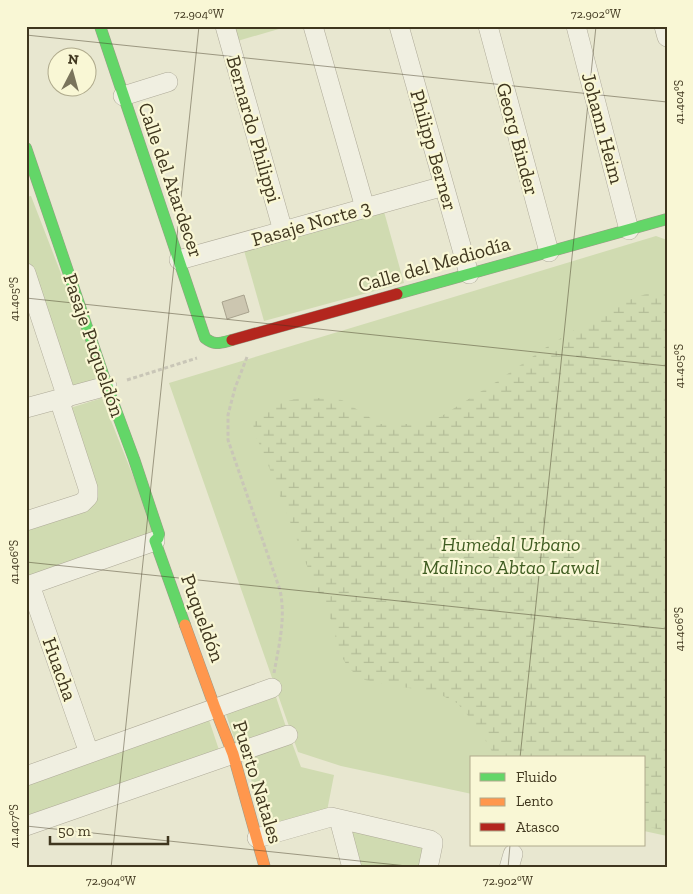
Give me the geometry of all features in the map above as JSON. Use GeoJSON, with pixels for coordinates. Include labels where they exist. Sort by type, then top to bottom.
{"type":"FeatureCollection","features":[{"type":"Feature","properties":{"kind":"street","name":"Calle del Atardecer"},"geometry":{"type":"LineString","coordinates":[[100,26],[205,338],[211,343]]}},
{"type":"Feature","properties":{"kind":"street","name":"Bernardo Philippi"},"geometry":{"type":"LineString","coordinates":[[226,26],[283,231]]}},
{"type":"Feature","properties":{"kind":"street"},"geometry":{"type":"LineString","coordinates":[[313,26],[365,208]]}},
{"type":"Feature","properties":{"kind":"street","name":"Philipp Berner"},"geometry":{"type":"LineString","coordinates":[[399,26],[469,274]]}},
{"type":"Feature","properties":{"kind":"street","name":"Georg Binder"},"geometry":{"type":"LineString","coordinates":[[488,26],[549,252]]}},
{"type":"Feature","properties":{"kind":"street","name":"Johann Heim"},"geometry":{"type":"LineString","coordinates":[[576,26],[630,230]]}},
{"type":"Feature","properties":{"kind":"street"},"geometry":{"type":"LineString","coordinates":[[664,26],[667,37]]}},
{"type":"Feature","properties":{"kind":"street"},"geometry":{"type":"LineString","coordinates":[[123,96],[168,82]]}},
{"type":"Feature","properties":{"kind":"street","name":"Pasaje Puqueldón"},"geometry":{"type":"LineString","coordinates":[[26,148],[33,191],[134,459],[159,534],[155,541]]}},
{"type":"Feature","properties":{"kind":"street","name":"Pasaje Norte 3"},"geometry":{"type":"LineString","coordinates":[[179,260],[444,186]]}},
{"type":"Feature","properties":{"kind":"street","name":"Calle del Mediodía"},"geometry":{"type":"LineString","coordinates":[[211,343],[221,343],[667,219]]}},
{"type":"Feature","properties":{"kind":"street","name":"Pasaje Puqueldón"},"geometry":{"type":"LineString","coordinates":[[26,273],[30,298],[63,398],[88,488],[88,497],[82,503],[26,521]]}},
{"type":"Feature","properties":{"kind":"street"},"geometry":{"type":"LineString","coordinates":[[26,408],[107,386]]}},
{"type":"Feature","properties":{"kind":"street","name":"Huacha"},"geometry":{"type":"LineString","coordinates":[[89,753],[30,585],[155,541]]}},
{"type":"Feature","properties":{"kind":"street","name":"Puqueldón"},"geometry":{"type":"LineString","coordinates":[[155,541],[215,708]]}},
{"type":"Feature","properties":{"kind":"street"},"geometry":{"type":"LineString","coordinates":[[26,776],[272,688]]}},
{"type":"Feature","properties":{"kind":"street","name":"Puerto Natales"},"geometry":{"type":"LineString","coordinates":[[215,708],[233,754],[265,868]]}},
{"type":"Feature","properties":{"kind":"street"},"geometry":{"type":"LineString","coordinates":[[26,826],[288,735]]}},
{"type":"Feature","properties":{"kind":"street"},"geometry":{"type":"LineString","coordinates":[[257,838],[331,818],[339,819],[430,840],[433,844],[428,868]]}},
{"type":"Feature","properties":{"kind":"street"},"geometry":{"type":"LineString","coordinates":[[339,819],[352,868]]}},
{"type":"Feature","properties":{"kind":"path"},"geometry":{"type":"LineString","coordinates":[[257,333],[235,388],[228,414],[228,440],[280,590],[283,604],[282,626],[272,688]]}},
{"type":"Feature","properties":{"kind":"path"},"geometry":{"type":"LineString","coordinates":[[107,386],[203,356],[211,343]]}},
{"type":"Feature","properties":{"kind":"green space"},"geometry":{"type":"Polygon","coordinates":[[[229,26],[289,26],[234,42],[229,26]]]}},
{"type":"Feature","properties":{"kind":"green space"},"geometry":{"type":"Polygon","coordinates":[[[31,196],[101,377],[75,389],[67,386],[26,264],[26,197],[31,196]]]}},
{"type":"Feature","properties":{"kind":"green space"},"geometry":{"type":"Polygon","coordinates":[[[383,208],[404,283],[264,321],[243,247],[383,208]]]}},
{"type":"Feature","properties":{"kind":"green space","name":"Humedal Urbano Mallinco Abtao Lawal"},"geometry":{"type":"Polygon","coordinates":[[[656,236],[667,240],[667,836],[646,831],[646,756],[470,756],[470,794],[341,766],[298,752],[169,383],[656,236]]]}},
{"type":"Feature","properties":{"kind":"green space","name":"Humedal Urbano Mallinco Abtao Lawal"},"geometry":{"type":"Polygon","coordinates":[[[646,294],[667,294],[667,831],[646,826],[646,756],[495,756],[476,725],[457,703],[435,692],[365,680],[349,669],[339,652],[332,622],[309,571],[254,432],[253,420],[256,412],[305,397],[342,400],[380,424],[411,424],[440,417],[496,382],[545,348],[615,305],[646,294]]]}},
{"type":"Feature","properties":{"kind":"green space"},"geometry":{"type":"Polygon","coordinates":[[[102,398],[155,531],[26,580],[26,525],[86,506],[70,408],[102,398]]]}},
{"type":"Feature","properties":{"kind":"green space"},"geometry":{"type":"Polygon","coordinates":[[[276,697],[286,727],[236,744],[226,714],[276,697]]]}},
{"type":"Feature","properties":{"kind":"green space"},"geometry":{"type":"Polygon","coordinates":[[[209,720],[219,750],[26,818],[26,785],[209,720]]]}},
{"type":"Feature","properties":{"kind":"green space"},"geometry":{"type":"Polygon","coordinates":[[[292,743],[301,767],[334,775],[327,811],[265,828],[249,772],[251,762],[257,755],[292,743]]]}},
{"type":"Feature","properties":{"kind":"green space"},"geometry":{"type":"Polygon","coordinates":[[[349,829],[425,846],[423,868],[356,868],[349,829]]]}},
{"type":"Feature","properties":{"kind":"building"},"geometry":{"type":"Polygon","coordinates":[[[244,295],[249,312],[227,319],[222,302],[244,295]]]}},
{"type":"Feature","properties":{"kind":"traffic: fast"},"geometry":{"type":"LineString","coordinates":[[100,26],[205,338],[215,343],[232,340]]}},
{"type":"Feature","properties":{"kind":"traffic: fast"},"geometry":{"type":"LineString","coordinates":[[26,148],[107,386],[134,459],[159,534],[155,541],[185,625]]}},
{"type":"Feature","properties":{"kind":"traffic: fast"},"geometry":{"type":"LineString","coordinates":[[397,294],[667,219]]}},
{"type":"Feature","properties":{"kind":"traffic: slow"},"geometry":{"type":"LineString","coordinates":[[185,625],[233,754],[265,868]]}},
{"type":"Feature","properties":{"kind":"traffic: jam"},"geometry":{"type":"LineString","coordinates":[[232,340],[397,294]]}}]}
